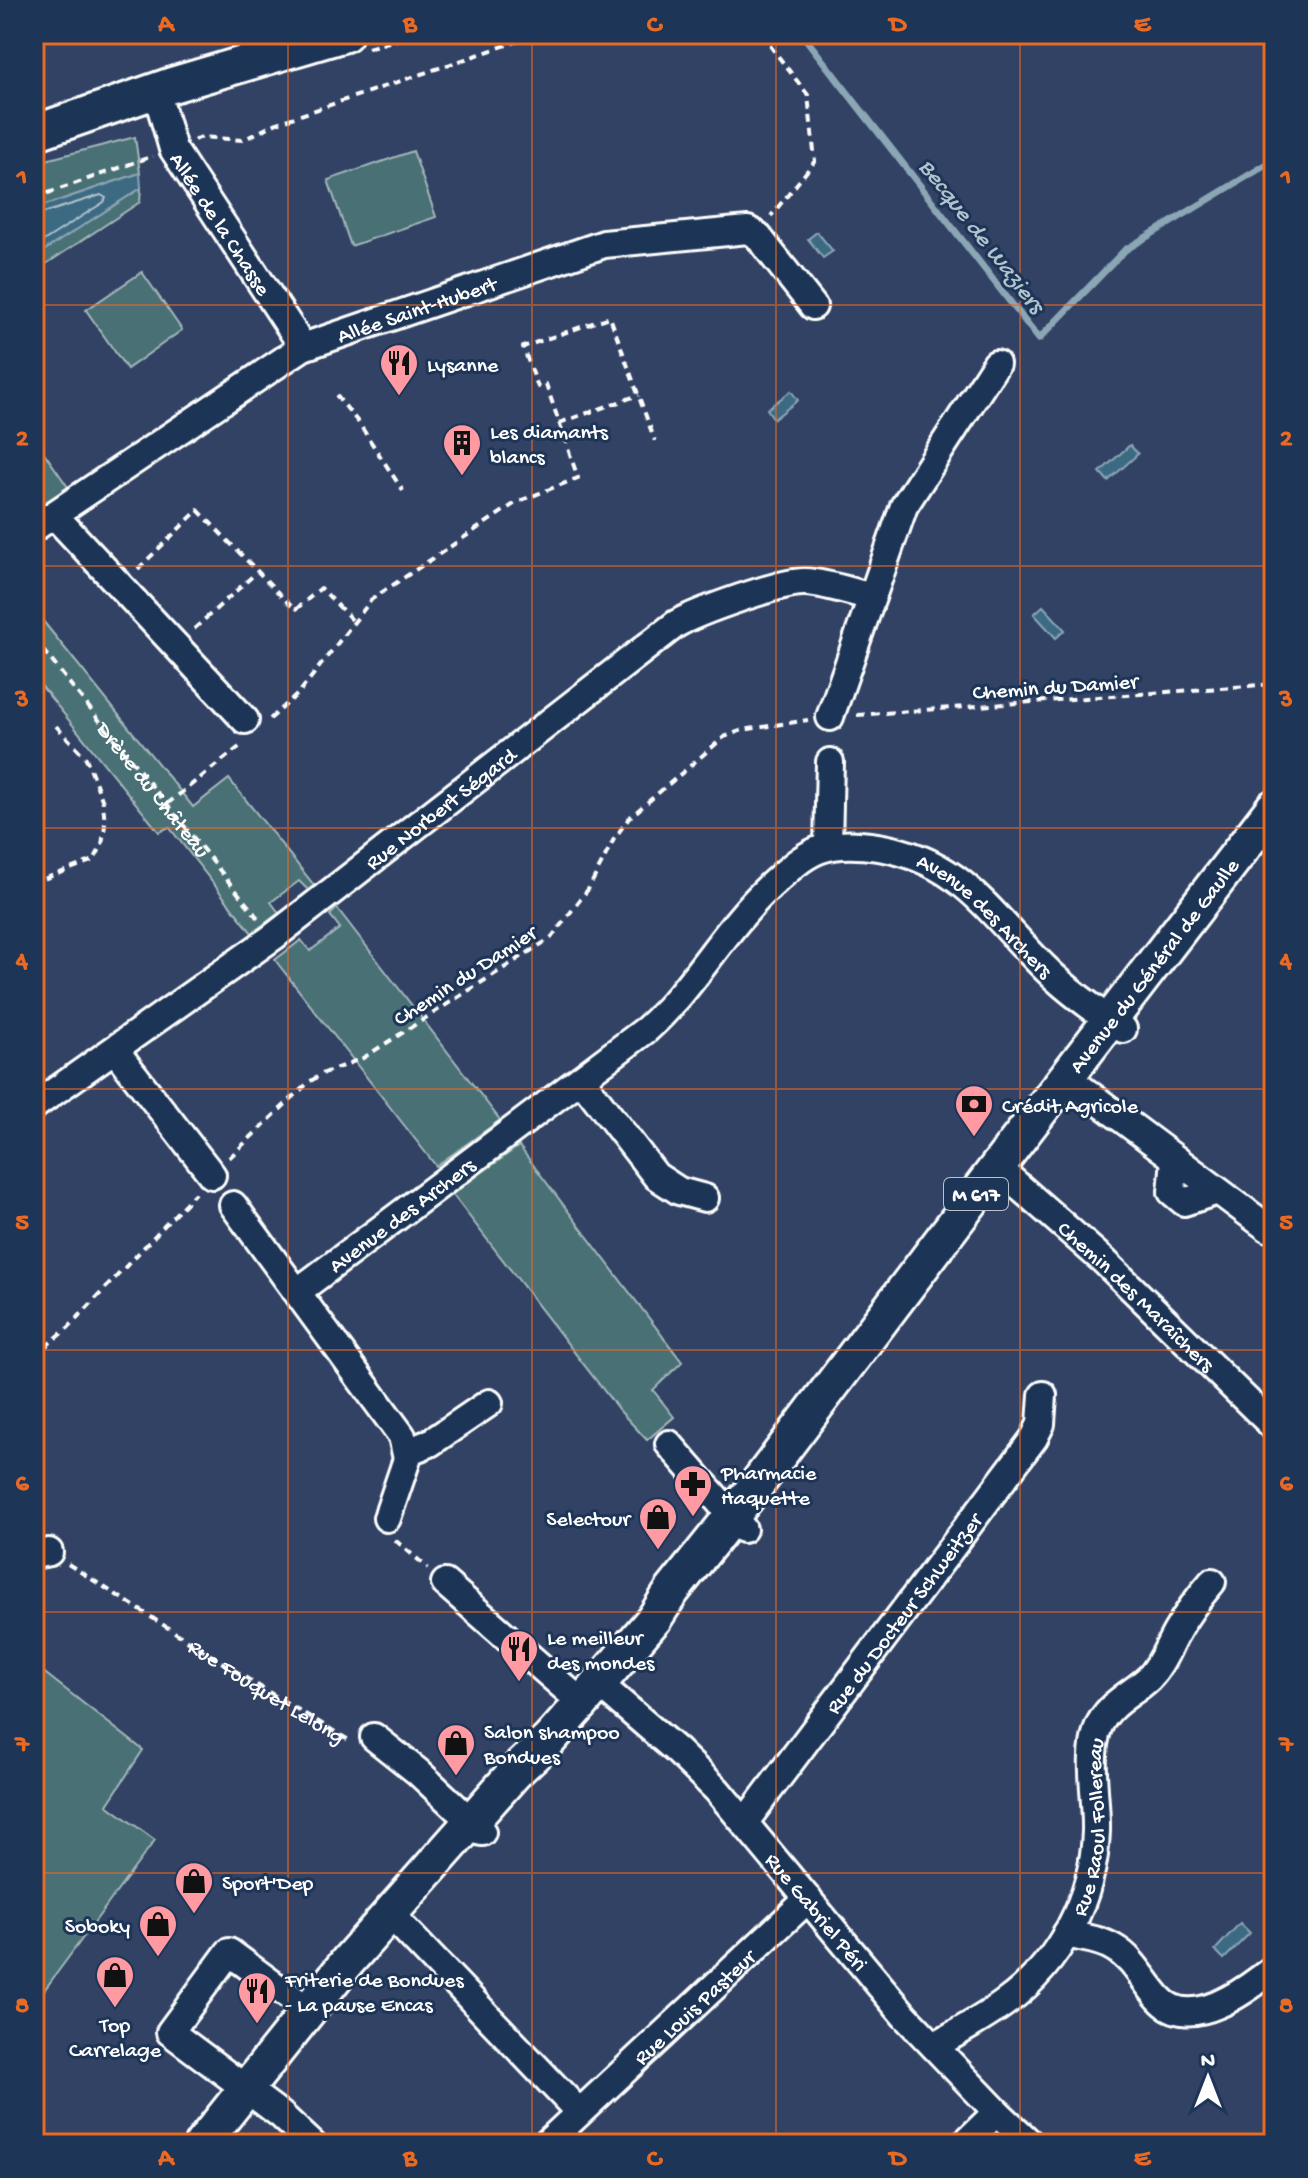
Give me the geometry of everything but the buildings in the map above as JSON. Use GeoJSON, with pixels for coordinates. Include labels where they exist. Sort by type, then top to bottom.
{"type":"FeatureCollection","features":[{"type":"Feature","properties":{"kind":"main road"},"geometry":{"type":"LineString","coordinates":[[34,133],[156,90],[345,34]]}},
{"type":"Feature","properties":{"kind":"main road","name":"Avenue du Général de Gaulle"},"geometry":{"type":"LineString","coordinates":[[202,2144],[252,2094],[476,1827],[516,1771],[590,1694],[654,1619],[672,1591],[737,1523],[1116,1025],[1274,807]]}},
{"type":"Feature","properties":{"kind":"main road","name":"Avenue du Général de Gaulle"},"geometry":{"type":"LineString","coordinates":[[1116,1025],[1274,834]]}},
{"type":"Feature","properties":{"kind":"main road","name":"Avenue du Général de Gaulle"},"geometry":{"type":"LineString","coordinates":[[224,2144],[252,2094],[308,2010],[395,1920]]}},
{"type":"Feature","properties":{"kind":"street","name":"Allée de la Chasse"},"geometry":{"type":"LineString","coordinates":[[156,90],[173,149],[303,347]]}},
{"type":"Feature","properties":{"kind":"street","name":"Allée Saint-Hubert"},"geometry":{"type":"LineString","coordinates":[[44,521],[303,347],[604,244],[731,230],[748,230],[757,235]]}},
{"type":"Feature","properties":{"kind":"street"},"geometry":{"type":"LineString","coordinates":[[757,235],[813,306]]}},
{"type":"Feature","properties":{"kind":"street"},"geometry":{"type":"LineString","coordinates":[[830,717],[904,506],[996,364]]}},
{"type":"Feature","properties":{"kind":"street"},"geometry":{"type":"LineString","coordinates":[[44,521],[120,587],[254,726]]}},
{"type":"Feature","properties":{"kind":"street","name":"Rue Norbert Ségard"},"geometry":{"type":"LineString","coordinates":[[34,1106],[273,937],[686,618],[794,583],[809,582],[872,597]]}},
{"type":"Feature","properties":{"kind":"street"},"geometry":{"type":"LineString","coordinates":[[828,845],[830,762]]}},
{"type":"Feature","properties":{"kind":"street","name":"Avenue des Archers"},"geometry":{"type":"LineString","coordinates":[[297,1292],[647,1029],[671,1007],[725,935],[770,886],[802,859],[828,845],[851,843],[886,848],[940,866],[972,891],[1059,981],[1116,1025]]}},
{"type":"Feature","properties":{"kind":"street"},"geometry":{"type":"LineString","coordinates":[[115,1050],[212,1175]]}},
{"type":"Feature","properties":{"kind":"street"},"geometry":{"type":"LineString","coordinates":[[581,1079],[656,1176],[679,1191],[705,1198]]}},
{"type":"Feature","properties":{"kind":"street"},"geometry":{"type":"LineString","coordinates":[[1072,1082],[1268,1228]]}},
{"type":"Feature","properties":{"kind":"street","name":"Chemin des Maraîchers"},"geometry":{"type":"LineString","coordinates":[[1003,1172],[1104,1261],[1274,1427]]}},
{"type":"Feature","properties":{"kind":"street"},"geometry":{"type":"LineString","coordinates":[[233,1205],[398,1429],[407,1452],[387,1518]]}},
{"type":"Feature","properties":{"kind":"street","name":"Rue du Docteur Schweitzer"},"geometry":{"type":"LineString","coordinates":[[745,1822],[1034,1438],[1041,1424],[1043,1395]]}},
{"type":"Feature","properties":{"kind":"street"},"geometry":{"type":"LineString","coordinates":[[407,1452],[430,1443],[489,1403]]}},
{"type":"Feature","properties":{"kind":"street"},"geometry":{"type":"LineString","coordinates":[[669,1444],[737,1523]]}},
{"type":"Feature","properties":{"kind":"street","name":"Rue Raoul Follereau"},"geometry":{"type":"LineString","coordinates":[[934,2046],[1016,1994],[1045,1964],[1066,1934],[1081,1907],[1092,1869],[1096,1819],[1094,1751],[1099,1726],[1112,1706],[1154,1673],[1185,1617],[1212,1582]]}},
{"type":"Feature","properties":{"kind":"street","name":"Rue Gabriel Péri"},"geometry":{"type":"LineString","coordinates":[[445,1583],[590,1694],[683,1757],[745,1822],[905,2016],[1031,2144]]}},
{"type":"Feature","properties":{"kind":"street","name":"Rue Fouquet Lelong"},"geometry":{"type":"LineString","coordinates":[[374,1737],[418,1772],[476,1827]]}},
{"type":"Feature","properties":{"kind":"street","name":"Rue Louis Pasteur"},"geometry":{"type":"LineString","coordinates":[[546,2144],[808,1899]]}},
{"type":"Feature","properties":{"kind":"street"},"geometry":{"type":"LineString","coordinates":[[395,1920],[579,2112]]}},
{"type":"Feature","properties":{"kind":"street"},"geometry":{"type":"LineString","coordinates":[[1066,1934],[1113,1947],[1128,1958],[1161,2000],[1171,2007],[1185,2010],[1223,2004],[1274,1968]]}},
{"type":"Feature","properties":{"kind":"street"},"geometry":{"type":"LineString","coordinates":[[308,2010],[229,1952],[170,2032],[312,2144]]}},
{"type":"Feature","properties":{"kind":"street"},"geometry":{"type":"LineString","coordinates":[[964,2144],[997,2112]]}},
{"type":"Feature","properties":{"kind":"path"},"geometry":{"type":"LineString","coordinates":[[34,198],[202,137],[243,140],[277,123],[539,34]]}},
{"type":"Feature","properties":{"kind":"path"},"geometry":{"type":"LineString","coordinates":[[757,235],[815,161],[808,95],[761,34]]}},
{"type":"Feature","properties":{"kind":"path"},"geometry":{"type":"LineString","coordinates":[[167,804],[254,726],[299,693],[372,599],[517,502],[578,478],[546,384],[538,387],[523,347],[610,317],[655,441]]}},
{"type":"Feature","properties":{"kind":"path"},"geometry":{"type":"LineString","coordinates":[[336,395],[358,422],[403,491]]}},
{"type":"Feature","properties":{"kind":"path"},"geometry":{"type":"LineString","coordinates":[[559,423],[639,395]]}},
{"type":"Feature","properties":{"kind":"path"},"geometry":{"type":"LineString","coordinates":[[120,587],[198,510],[295,610],[321,588],[354,622]]}},
{"type":"Feature","properties":{"kind":"path"},"geometry":{"type":"LineString","coordinates":[[176,646],[257,572]]}},
{"type":"Feature","properties":{"kind":"path","name":"Drève du Château"},"geometry":{"type":"LineString","coordinates":[[34,639],[273,937]]}},
{"type":"Feature","properties":{"kind":"path","name":"Chemin du Damier"},"geometry":{"type":"LineString","coordinates":[[34,1356],[68,1328],[212,1175],[309,1082],[363,1058],[551,938],[589,888],[614,839],[629,818],[724,737],[743,730],[830,717],[1274,684]]}},
{"type":"Feature","properties":{"kind":"path"},"geometry":{"type":"LineString","coordinates":[[34,887],[41,880],[94,860],[102,845],[103,802],[86,758],[56,726]]}},
{"type":"Feature","properties":{"kind":"path"},"geometry":{"type":"LineString","coordinates":[[387,1518],[385,1531],[445,1583]]}},
{"type":"Feature","properties":{"kind":"path","name":"Rue Fouquet Lelong"},"geometry":{"type":"LineString","coordinates":[[42,1554],[364,1749],[374,1737]]}},
{"type":"Feature","properties":{"kind":"green space"},"geometry":{"type":"Polygon","coordinates":[[[135,137],[140,173],[34,209],[34,163],[135,137]]]}},
{"type":"Feature","properties":{"kind":"green space"},"geometry":{"type":"Polygon","coordinates":[[[413,151],[436,217],[351,246],[328,180],[413,151]]]}},
{"type":"Feature","properties":{"kind":"green space"},"geometry":{"type":"Polygon","coordinates":[[[141,188],[140,202],[34,272],[34,257],[141,188]]]}},
{"type":"Feature","properties":{"kind":"green space"},"geometry":{"type":"Polygon","coordinates":[[[142,272],[182,330],[127,369],[86,310],[142,272]]]}},
{"type":"Feature","properties":{"kind":"green space"},"geometry":{"type":"Polygon","coordinates":[[[34,438],[70,490],[44,509],[34,496],[34,438]]]}},
{"type":"Feature","properties":{"kind":"green space"},"geometry":{"type":"Polygon","coordinates":[[[34,610],[193,807],[229,779],[314,885],[308,890],[299,881],[271,902],[279,913],[252,933],[169,827],[159,832],[34,677],[34,610]]]}},
{"type":"Feature","properties":{"kind":"green space"},"geometry":{"type":"Polygon","coordinates":[[[337,908],[500,1120],[436,1166],[275,960],[301,940],[310,951],[340,928],[330,915],[337,908]]]}},
{"type":"Feature","properties":{"kind":"green space"},"geometry":{"type":"Polygon","coordinates":[[[519,1146],[682,1362],[653,1390],[674,1417],[647,1440],[619,1410],[452,1194],[519,1146]]]}},
{"type":"Feature","properties":{"kind":"green space"},"geometry":{"type":"Polygon","coordinates":[[[37,1667],[143,1750],[107,1805],[155,1840],[34,2004],[34,1670],[37,1667]]]}},
{"type":"Feature","properties":{"kind":"water"},"geometry":{"type":"Polygon","coordinates":[[[140,173],[141,188],[34,257],[34,209],[140,173]]]}},
{"type":"Feature","properties":{"kind":"water"},"geometry":{"type":"Polygon","coordinates":[[[817,232],[833,251],[823,258],[808,239],[817,232]]]}},
{"type":"Feature","properties":{"kind":"water"},"geometry":{"type":"Polygon","coordinates":[[[791,391],[798,400],[774,419],[767,409],[791,391]]]}},
{"type":"Feature","properties":{"kind":"water"},"geometry":{"type":"Polygon","coordinates":[[[1130,445],[1138,454],[1108,481],[1100,472],[1130,445]]]}},
{"type":"Feature","properties":{"kind":"water"},"geometry":{"type":"Polygon","coordinates":[[[1043,606],[1065,630],[1056,638],[1034,614],[1043,606]]]}},
{"type":"Feature","properties":{"kind":"water"},"geometry":{"type":"Polygon","coordinates":[[[1240,1923],[1250,1933],[1224,1959],[1215,1950],[1240,1923]]]}},
{"type":"Feature","properties":{"kind":"waterway","name":"Becque de Waziers"},"geometry":{"type":"LineString","coordinates":[[802,34],[1039,339],[1125,250],[1274,160]]}},
{"type":"Feature","properties":{"kind":"place","name":"Lysanne"},"geometry":{"type":"Point","coordinates":[399,397]}},
{"type":"Feature","properties":{"kind":"place","name":"Les diamants blancs"},"geometry":{"type":"Point","coordinates":[462,477]}},
{"type":"Feature","properties":{"kind":"place","name":"Crédit Agricole"},"geometry":{"type":"Point","coordinates":[974,1138]}},
{"type":"Feature","properties":{"kind":"place","name":"Pharmacie Haquette"},"geometry":{"type":"Point","coordinates":[693,1518]}},
{"type":"Feature","properties":{"kind":"place","name":"Selectour"},"geometry":{"type":"Point","coordinates":[658,1551]}},
{"type":"Feature","properties":{"kind":"place","name":"Le meilleur des mondes"},"geometry":{"type":"Point","coordinates":[519,1683]}},
{"type":"Feature","properties":{"kind":"place","name":"Salon shampoo Bondues"},"geometry":{"type":"Point","coordinates":[456,1777]}},
{"type":"Feature","properties":{"kind":"place","name":"Sport'Dep"},"geometry":{"type":"Point","coordinates":[194,1915]}},
{"type":"Feature","properties":{"kind":"place","name":"Soboky"},"geometry":{"type":"Point","coordinates":[158,1958]}},
{"type":"Feature","properties":{"kind":"place","name":"Top Carrelage"},"geometry":{"type":"Point","coordinates":[115,2009]}},
{"type":"Feature","properties":{"kind":"place","name":"Friterie de Bondues - La pause Encas"},"geometry":{"type":"Point","coordinates":[257,2025]}}]}
